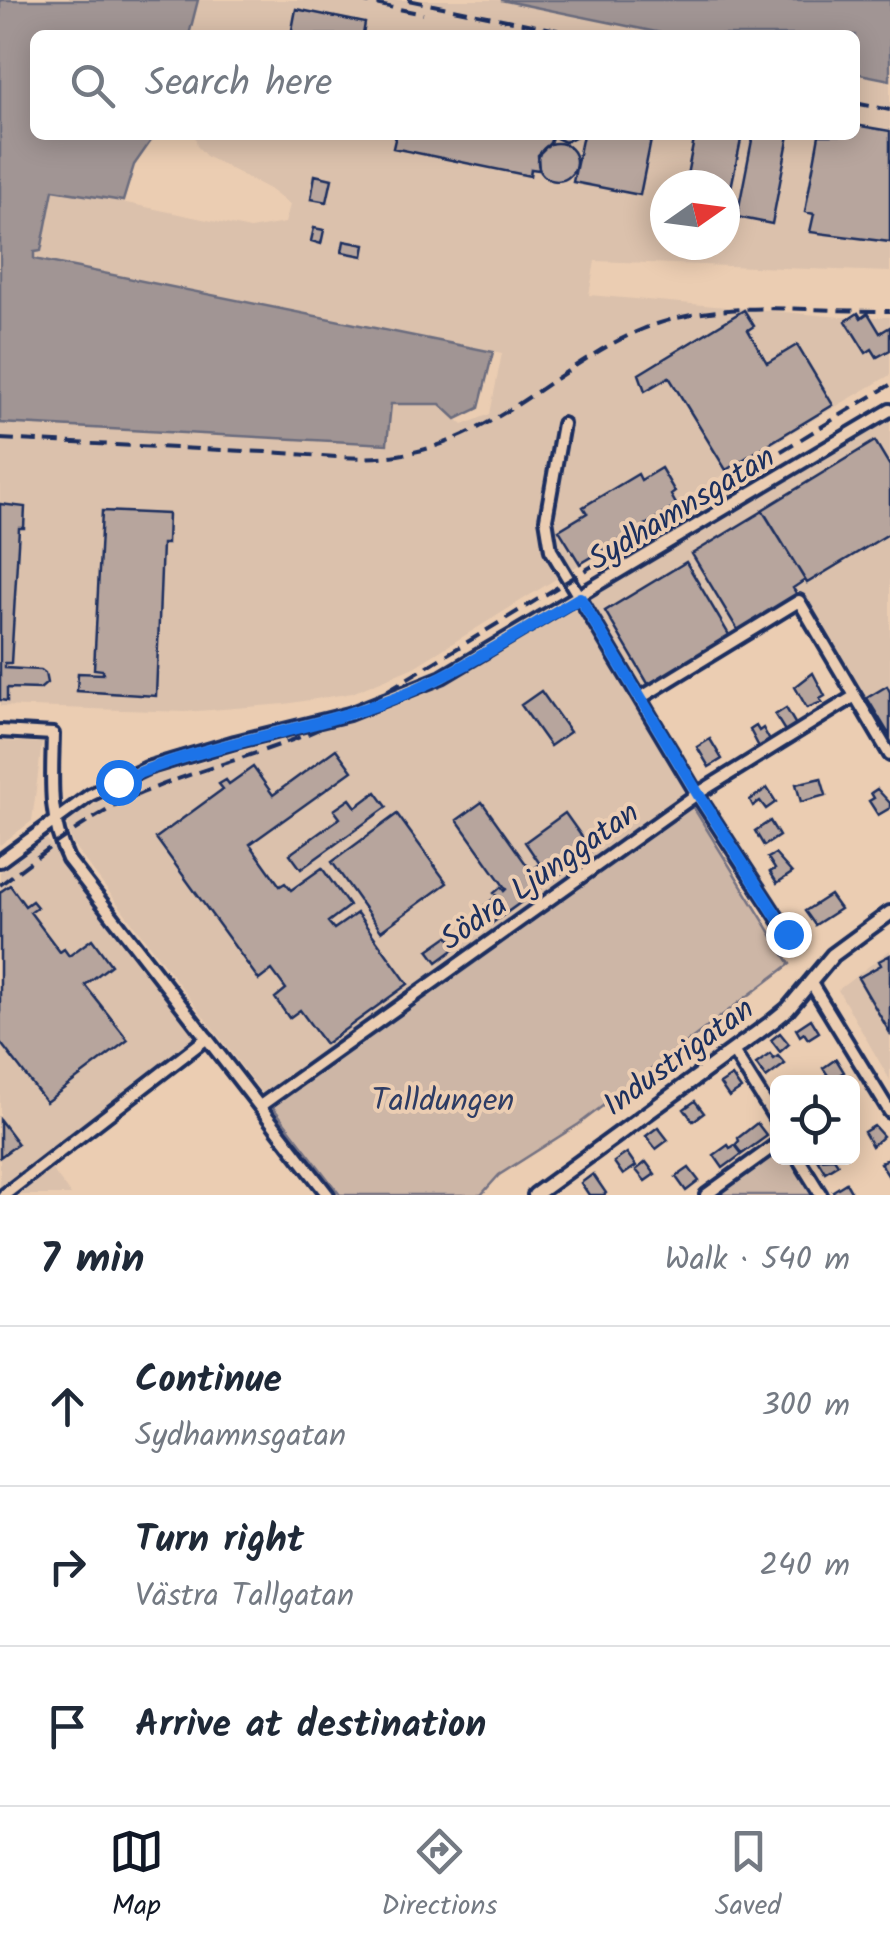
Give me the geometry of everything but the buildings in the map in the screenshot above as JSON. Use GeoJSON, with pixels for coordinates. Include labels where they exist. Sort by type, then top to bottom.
{"type":"FeatureCollection","features":[{"type":"Feature","properties":{"kind":"street","name":"Sydhamnsgatan"},"geometry":{"type":"LineString","coordinates":[[0,861],[90,795],[147,768],[350,714],[420,688],[580,598],[890,410]]}},
{"type":"Feature","properties":{"kind":"street"},"geometry":{"type":"LineString","coordinates":[[563,424],[546,532],[551,550],[698,794],[788,934]]}},
{"type":"Feature","properties":{"kind":"street"},"geometry":{"type":"LineString","coordinates":[[642,697],[798,601],[890,755]]}},
{"type":"Feature","properties":{"kind":"street","name":"Södra Ljunggatan"},"geometry":{"type":"LineString","coordinates":[[260,1106],[698,794],[855,696]]}},
{"type":"Feature","properties":{"kind":"street"},"geometry":{"type":"LineString","coordinates":[[0,731],[54,734],[54,820],[68,859],[328,1195]]}},
{"type":"Feature","properties":{"kind":"street","name":"Industrigatan"},"geometry":{"type":"LineString","coordinates":[[535,1195],[788,1009],[833,955],[890,913]]}},
{"type":"Feature","properties":{"kind":"street"},"geometry":{"type":"LineString","coordinates":[[811,983],[890,1112]]}},
{"type":"Feature","properties":{"kind":"street"},"geometry":{"type":"LineString","coordinates":[[4,1195],[207,1038]]}},
{"type":"Feature","properties":{"kind":"street"},"geometry":{"type":"LineString","coordinates":[[733,1051],[770,1110]]}},
{"type":"Feature","properties":{"kind":"street"},"geometry":{"type":"LineString","coordinates":[[706,1195],[770,1149]]}},
{"type":"Feature","properties":{"kind":"street"},"geometry":{"type":"LineString","coordinates":[[802,1165],[820,1195]]}},
{"type":"Feature","properties":{"kind":"shaded area"},"geometry":{"type":"Polygon","coordinates":[[[0,0],[198,0],[190,30],[30,30],[30,140],[152,140],[134,165],[123,201],[53,190],[41,251],[34,252],[34,259],[493,352],[479,408],[456,419],[440,404],[391,404],[387,444],[0,423],[0,0]]]}},
{"type":"Feature","properties":{"kind":"shaded area"},"geometry":{"type":"Polygon","coordinates":[[[198,0],[501,0],[647,30],[190,30],[198,0]]]}},
{"type":"Feature","properties":{"kind":"shaded area"},"geometry":{"type":"Polygon","coordinates":[[[501,0],[890,0],[890,80],[860,74],[860,30],[647,30],[501,0]]]}},
{"type":"Feature","properties":{"kind":"shaded area"},"geometry":{"type":"Polygon","coordinates":[[[860,74],[890,80],[890,272],[595,261],[589,295],[841,317],[890,317],[890,375],[414,667],[352,693],[285,704],[185,712],[0,706],[0,423],[387,444],[391,404],[440,404],[463,425],[490,414],[502,353],[34,259],[34,252],[41,251],[53,190],[250,229],[285,223],[290,205],[269,189],[206,156],[196,140],[860,140],[860,74]]]}},
{"type":"Feature","properties":{"kind":"shaded area"},"geometry":{"type":"Polygon","coordinates":[[[890,414],[890,736],[800,598],[644,692],[586,597],[890,414]]]}},
{"type":"Feature","properties":{"kind":"shaded area"},"geometry":{"type":"Polygon","coordinates":[[[578,604],[694,790],[264,1096],[73,845],[67,826],[72,816],[140,780],[377,713],[421,696],[578,604]]]}},
{"type":"Feature","properties":{"kind":"shaded area"},"geometry":{"type":"Polygon","coordinates":[[[0,741],[42,743],[32,821],[0,845],[0,741]]]}},
{"type":"Feature","properties":{"kind":"shaded area"},"geometry":{"type":"Polygon","coordinates":[[[46,838],[198,1037],[43,1157],[71,1195],[0,1195],[0,872],[46,838]]]}},
{"type":"Feature","properties":{"kind":"shaded area"},"geometry":{"type":"Polygon","coordinates":[[[890,950],[890,1080],[838,990],[890,950]]]}},
{"type":"Feature","properties":{"kind":"green space","name":"Talldungen"},"geometry":{"type":"Polygon","coordinates":[[[690,802],[790,964],[579,1124],[499,1175],[481,1195],[340,1195],[272,1106],[690,802]]]}},
{"type":"Feature","properties":{"kind":"green space"},"geometry":{"type":"Polygon","coordinates":[[[770,1155],[770,1165],[794,1165],[813,1195],[716,1195],[770,1155]]]}},
{"type":"Feature","properties":{"kind":"railway"},"geometry":{"type":"LineString","coordinates":[[355,0],[423,14]]}},
{"type":"Feature","properties":{"kind":"railway"},"geometry":{"type":"LineString","coordinates":[[408,0],[557,30]]}},
{"type":"Feature","properties":{"kind":"railway"},"geometry":{"type":"LineString","coordinates":[[860,104],[890,110]]}},
{"type":"Feature","properties":{"kind":"railway"},"geometry":{"type":"LineString","coordinates":[[0,439],[338,457],[391,456],[442,444],[472,431],[613,343],[673,319],[765,308],[890,311]]}},
{"type":"Feature","properties":{"kind":"railway"},"geometry":{"type":"LineString","coordinates":[[0,885],[68,835],[123,802],[299,737],[349,714],[890,385]]}},
{"type":"Feature","properties":{"kind":"route"},"geometry":{"type":"LineString","coordinates":[[118,782],[172,760],[350,714],[420,688],[580,598],[788,934]]}}]}
